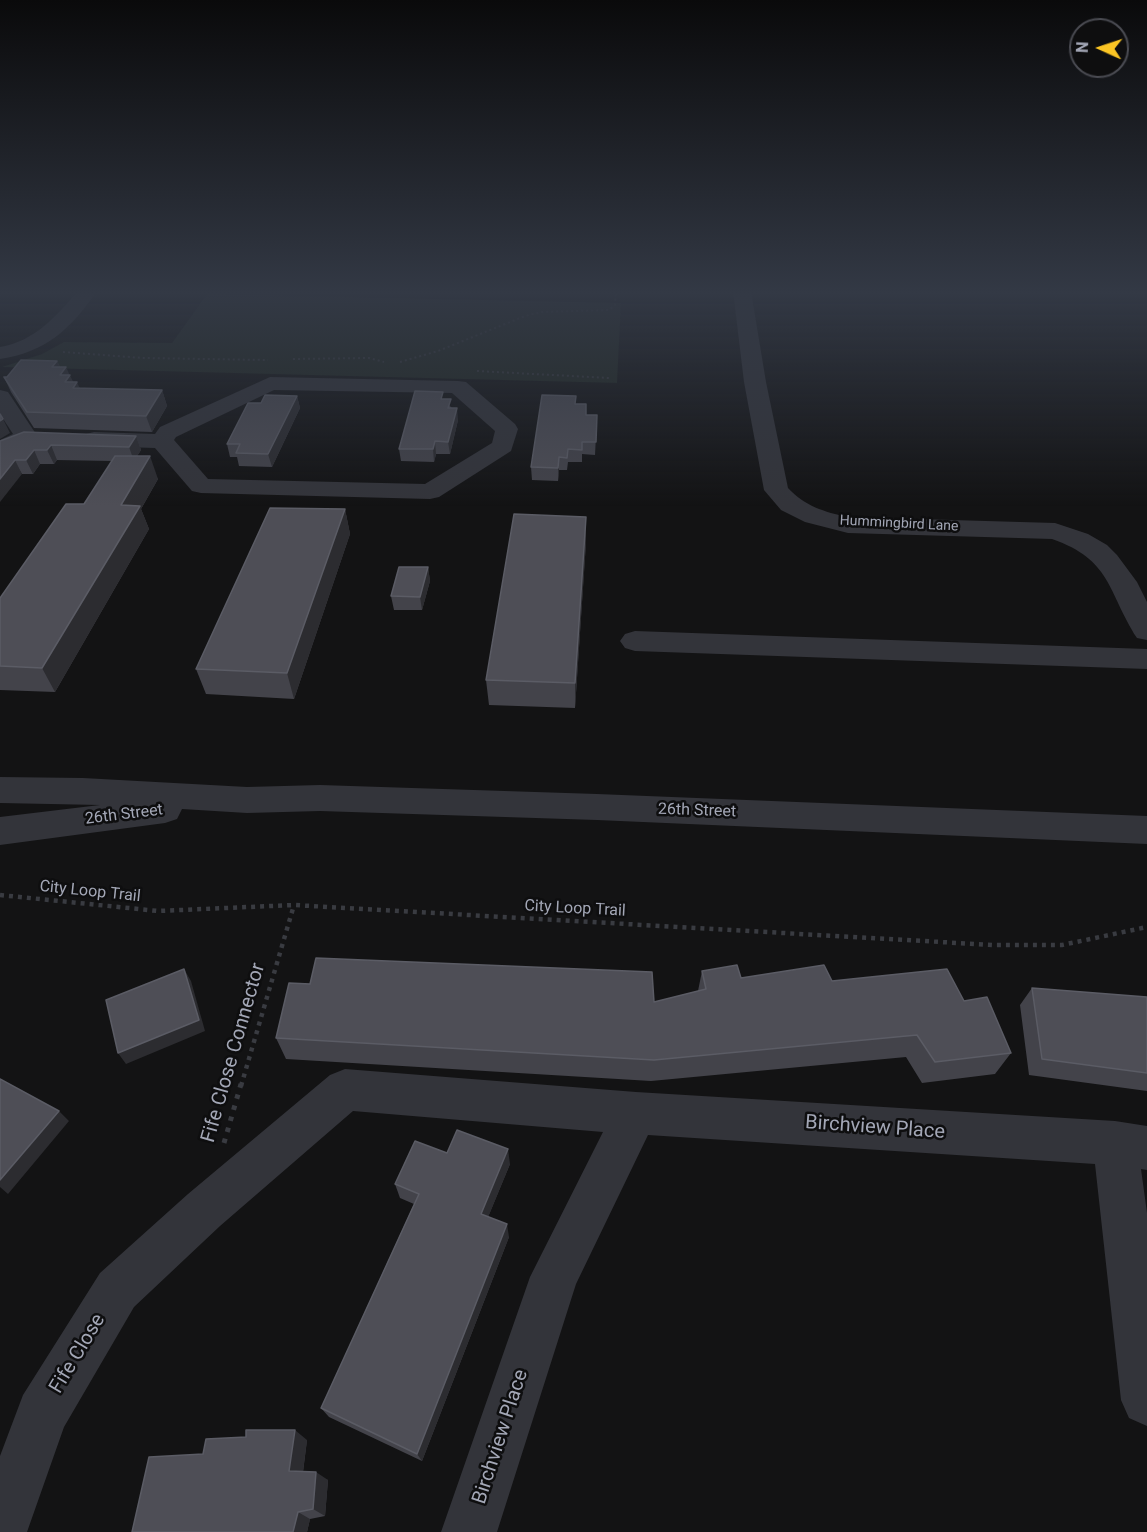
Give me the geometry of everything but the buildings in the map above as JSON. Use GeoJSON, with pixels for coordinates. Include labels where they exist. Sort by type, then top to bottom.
{"type":"FeatureCollection","features":[{"type":"Feature","properties":{"kind":"street","name":"Hummingbird Lane"},"geometry":{"type":"LineString","coordinates":[[752,362],[776,489],[790,505],[814,517],[848,525],[1055,531],[1086,543],[1107,560],[1125,584],[1147,631]]}},
{"type":"Feature","properties":{"kind":"street"},"geometry":{"type":"LineString","coordinates":[[0,449],[49,438],[162,441],[201,486],[430,492],[503,446],[507,429],[458,387],[270,383],[168,432],[162,441]]}},
{"type":"Feature","properties":{"kind":"street"},"geometry":{"type":"LineString","coordinates":[[0,397],[49,438]]}},
{"type":"Feature","properties":{"kind":"street"},"geometry":{"type":"LineString","coordinates":[[635,641],[1147,659]]}},
{"type":"Feature","properties":{"kind":"street","name":"26th Street"},"geometry":{"type":"LineString","coordinates":[[0,790],[83,791],[247,800],[320,798],[586,807],[1147,830]]}},
{"type":"Feature","properties":{"kind":"street","name":"26th Street"},"geometry":{"type":"LineString","coordinates":[[0,831],[247,800]]}},
{"type":"Feature","properties":{"kind":"street","name":"Birchview Place"},"geometry":{"type":"LineString","coordinates":[[345,1090],[636,1113],[1131,1145],[1147,1400]]}},
{"type":"Feature","properties":{"kind":"street","name":"Fife Close"},"geometry":{"type":"LineString","coordinates":[[0,1530],[42,1414],[117,1290],[204,1210],[345,1090]]}},
{"type":"Feature","properties":{"kind":"street","name":"Birchview Place"},"geometry":{"type":"LineString","coordinates":[[469,1532],[554,1277],[636,1113]]}},
{"type":"Feature","properties":{"kind":"path","name":"City Loop Trail"},"geometry":{"type":"LineString","coordinates":[[0,895],[158,911],[294,905],[993,945],[1062,945],[1147,927]]}},
{"type":"Feature","properties":{"kind":"path","name":"Fife Close Connector"},"geometry":{"type":"LineString","coordinates":[[220,1154],[294,905]]}},
{"type":"Feature","properties":{"kind":"shaded area"},"geometry":{"type":"Polygon","coordinates":[[[16,362],[618,362],[617,383],[2,367],[16,362]]]}}]}
